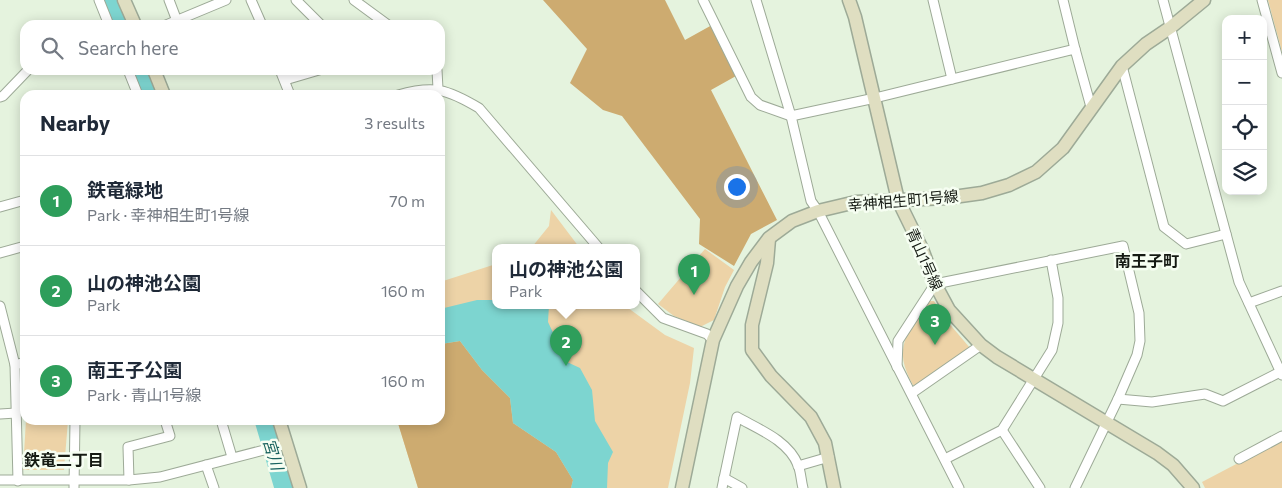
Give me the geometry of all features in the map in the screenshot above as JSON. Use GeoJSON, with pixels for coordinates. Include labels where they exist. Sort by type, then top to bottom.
{"type":"FeatureCollection","features":[{"type":"Feature","properties":{"kind":"street"},"geometry":{"type":"LineString","coordinates":[[99,0],[107,20]]}},
{"type":"Feature","properties":{"kind":"street"},"geometry":{"type":"LineString","coordinates":[[124,0],[133,20]]}},
{"type":"Feature","properties":{"kind":"street"},"geometry":{"type":"LineString","coordinates":[[169,0],[177,20]]}},
{"type":"Feature","properties":{"kind":"street"},"geometry":{"type":"LineString","coordinates":[[179,20],[226,0]]}},
{"type":"Feature","properties":{"kind":"street"},"geometry":{"type":"LineString","coordinates":[[252,0],[260,20]]}},
{"type":"Feature","properties":{"kind":"street"},"geometry":{"type":"LineString","coordinates":[[296,0],[316,20]]}},
{"type":"Feature","properties":{"kind":"street"},"geometry":{"type":"LineString","coordinates":[[354,0],[381,20]]}},
{"type":"Feature","properties":{"kind":"street"},"geometry":{"type":"LineString","coordinates":[[703,0],[751,97],[760,105],[791,116],[874,98],[1075,49]]}},
{"type":"Feature","properties":{"kind":"street"},"geometry":{"type":"LineString","coordinates":[[756,0],[791,116],[811,201],[818,211],[912,393],[959,488]]}},
{"type":"Feature","properties":{"kind":"street","name":"青山1号線"},"geometry":{"type":"LineString","coordinates":[[849,0],[855,17],[898,200],[922,249],[935,284],[949,310],[981,345],[997,357],[1157,453],[1173,465],[1194,488]]}},
{"type":"Feature","properties":{"kind":"street"},"geometry":{"type":"LineString","coordinates":[[934,0],[952,79]]}},
{"type":"Feature","properties":{"kind":"street"},"geometry":{"type":"LineString","coordinates":[[1063,0],[1091,107]]}},
{"type":"Feature","properties":{"kind":"street"},"geometry":{"type":"LineString","coordinates":[[1118,399],[1152,402],[1205,394],[1223,401],[1281,373],[1240,282],[1163,0]]}},
{"type":"Feature","properties":{"kind":"street","name":"幸神相生町1号線"},"geometry":{"type":"LineString","coordinates":[[682,488],[714,340],[738,286],[751,262],[769,238],[792,221],[818,211],[856,202],[955,197],[982,193],[1009,185],[1036,172],[1063,148],[1122,66],[1146,44],[1171,27],[1204,0]]}},
{"type":"Feature","properties":{"kind":"street"},"geometry":{"type":"LineString","coordinates":[[1262,0],[1282,73]]}},
{"type":"Feature","properties":{"kind":"street"},"geometry":{"type":"LineString","coordinates":[[1122,66],[1164,227],[1186,244],[1226,234]]}},
{"type":"Feature","properties":{"kind":"street"},"geometry":{"type":"LineString","coordinates":[[0,97],[23,75]]}},
{"type":"Feature","properties":{"kind":"street"},"geometry":{"type":"LineString","coordinates":[[130,75],[136,90]]}},
{"type":"Feature","properties":{"kind":"street"},"geometry":{"type":"LineString","coordinates":[[156,75],[162,90]]}},
{"type":"Feature","properties":{"kind":"street"},"geometry":{"type":"LineString","coordinates":[[282,75],[288,90]]}},
{"type":"Feature","properties":{"kind":"street"},"geometry":{"type":"LineString","coordinates":[[285,80],[302,75]]}},
{"type":"Feature","properties":{"kind":"street"},"geometry":{"type":"LineString","coordinates":[[437,75],[438,89]]}},
{"type":"Feature","properties":{"kind":"street"},"geometry":{"type":"LineString","coordinates":[[426,90],[441,90]]}},
{"type":"Feature","properties":{"kind":"street"},"geometry":{"type":"LineString","coordinates":[[445,91],[456,95],[479,108],[595,244]]}},
{"type":"Feature","properties":{"kind":"street"},"geometry":{"type":"LineString","coordinates":[[0,207],[20,201]]}},
{"type":"Feature","properties":{"kind":"street"},"geometry":{"type":"LineString","coordinates":[[769,238],[767,264],[752,324],[752,350],[771,376],[811,417],[825,443],[834,488]]}},
{"type":"Feature","properties":{"kind":"street"},"geometry":{"type":"LineString","coordinates":[[898,367],[898,341],[935,284],[1123,246],[1139,313],[1140,341],[1137,355],[1118,399],[1075,488]]}},
{"type":"Feature","properties":{"kind":"street"},"geometry":{"type":"LineString","coordinates":[[0,253],[20,247]]}},
{"type":"Feature","properties":{"kind":"street"},"geometry":{"type":"LineString","coordinates":[[945,460],[1002,430],[1052,350],[1058,323],[1058,298],[1051,260]]}},
{"type":"Feature","properties":{"kind":"street"},"geometry":{"type":"LineString","coordinates":[[1249,302],[1282,291]]}},
{"type":"Feature","properties":{"kind":"street"},"geometry":{"type":"LineString","coordinates":[[640,295],[663,318],[708,334],[714,340]]}},
{"type":"Feature","properties":{"kind":"street"},"geometry":{"type":"LineString","coordinates":[[0,306],[5,342],[15,365],[18,481]]}},
{"type":"Feature","properties":{"kind":"street"},"geometry":{"type":"LineString","coordinates":[[912,393],[981,345]]}},
{"type":"Feature","properties":{"kind":"street"},"geometry":{"type":"LineString","coordinates":[[15,365],[20,364]]}},
{"type":"Feature","properties":{"kind":"street"},"geometry":{"type":"LineString","coordinates":[[0,414],[16,413]]}},
{"type":"Feature","properties":{"kind":"street"},"geometry":{"type":"LineString","coordinates":[[722,488],[737,417],[781,442],[792,454],[798,466],[803,488]]}},
{"type":"Feature","properties":{"kind":"street"},"geometry":{"type":"LineString","coordinates":[[74,484],[75,425]]}},
{"type":"Feature","properties":{"kind":"street"},"geometry":{"type":"LineString","coordinates":[[129,480],[128,447],[170,436],[167,425]]}},
{"type":"Feature","properties":{"kind":"street"},"geometry":{"type":"LineString","coordinates":[[222,425],[232,457]]}},
{"type":"Feature","properties":{"kind":"street"},"geometry":{"type":"LineString","coordinates":[[281,425],[284,445],[300,488]]}},
{"type":"Feature","properties":{"kind":"street"},"geometry":{"type":"LineString","coordinates":[[1002,430],[1040,488]]}},
{"type":"Feature","properties":{"kind":"street"},"geometry":{"type":"LineString","coordinates":[[1240,459],[1282,436]]}},
{"type":"Feature","properties":{"kind":"street"},"geometry":{"type":"LineString","coordinates":[[0,480],[74,484],[160,477],[284,445]]}},
{"type":"Feature","properties":{"kind":"street"},"geometry":{"type":"LineString","coordinates":[[798,466],[828,457]]}},
{"type":"Feature","properties":{"kind":"street"},"geometry":{"type":"LineString","coordinates":[[206,465],[214,488]]}},
{"type":"Feature","properties":{"kind":"street"},"geometry":{"type":"LineString","coordinates":[[724,478],[742,488]]}},
{"type":"Feature","properties":{"kind":"shaded area"},"geometry":{"type":"Polygon","coordinates":[[[543,0],[665,0],[685,40],[712,25],[736,76],[711,90],[777,220],[751,234],[734,266],[699,244],[700,219],[622,116],[603,110],[570,83],[587,49],[543,0]]]}},
{"type":"Feature","properties":{"kind":"shaded area"},"geometry":{"type":"Polygon","coordinates":[[[1268,0],[1282,0],[1282,52],[1268,0]]]}},
{"type":"Feature","properties":{"kind":"shaded area"},"geometry":{"type":"Polygon","coordinates":[[[551,210],[577,244],[534,244],[549,226],[551,210]]]}},
{"type":"Feature","properties":{"kind":"shaded area"},"geometry":{"type":"Polygon","coordinates":[[[705,249],[734,270],[725,287],[714,320],[700,327],[674,316],[658,304],[705,249]]]}},
{"type":"Feature","properties":{"kind":"shaded area"},"geometry":{"type":"Polygon","coordinates":[[[492,265],[492,309],[629,309],[665,335],[694,348],[690,383],[668,488],[418,488],[399,425],[445,425],[445,280],[492,265]]]}},
{"type":"Feature","properties":{"kind":"shaded area"},"geometry":{"type":"Polygon","coordinates":[[[929,301],[934,301],[947,321],[970,348],[918,386],[913,385],[907,372],[903,350],[909,332],[929,301]]]}},
{"type":"Feature","properties":{"kind":"shaded area"},"geometry":{"type":"Polygon","coordinates":[[[460,341],[482,370],[510,398],[513,423],[556,452],[573,480],[571,488],[418,488],[399,425],[445,425],[445,343],[460,341]]]}},
{"type":"Feature","properties":{"kind":"shaded area"},"geometry":{"type":"Polygon","coordinates":[[[26,425],[68,425],[64,470],[23,470],[26,425]]]}},
{"type":"Feature","properties":{"kind":"shaded area"},"geometry":{"type":"Polygon","coordinates":[[[1282,440],[1282,488],[1205,488],[1202,482],[1282,440]]]}},
{"type":"Feature","properties":{"kind":"water"},"geometry":{"type":"Polygon","coordinates":[[[477,300],[492,300],[492,309],[549,309],[548,322],[567,362],[580,368],[592,390],[595,421],[613,452],[608,463],[607,488],[571,488],[573,480],[556,452],[513,423],[510,398],[482,370],[460,341],[445,343],[445,308],[477,300]]]}},
{"type":"Feature","properties":{"kind":"waterway","name":"宮川"},"geometry":{"type":"LineString","coordinates":[[111,0],[119,20]]}},
{"type":"Feature","properties":{"kind":"waterway","name":"宮川"},"geometry":{"type":"LineString","coordinates":[[142,75],[148,90]]}},
{"type":"Feature","properties":{"kind":"waterway","name":"宮川"},"geometry":{"type":"LineString","coordinates":[[265,425],[284,488]]}},
{"type":"Feature","properties":{"kind":"place","name":"鉄竜緑地"},"geometry":{"type":"Point","coordinates":[694,295]}},
{"type":"Feature","properties":{"kind":"place","name":"南王子公園"},"geometry":{"type":"Point","coordinates":[935,345]}},
{"type":"Feature","properties":{"kind":"place","name":"山の神池公園"},"geometry":{"type":"Point","coordinates":[566,366]}},
{"type":"Feature","properties":{"kind":"district","name":"南王子町"},"geometry":{"type":"Point","coordinates":[1147,260]}},
{"type":"Feature","properties":{"kind":"district","name":"鉄竜二丁目"},"geometry":{"type":"Point","coordinates":[64,459]}}]}
